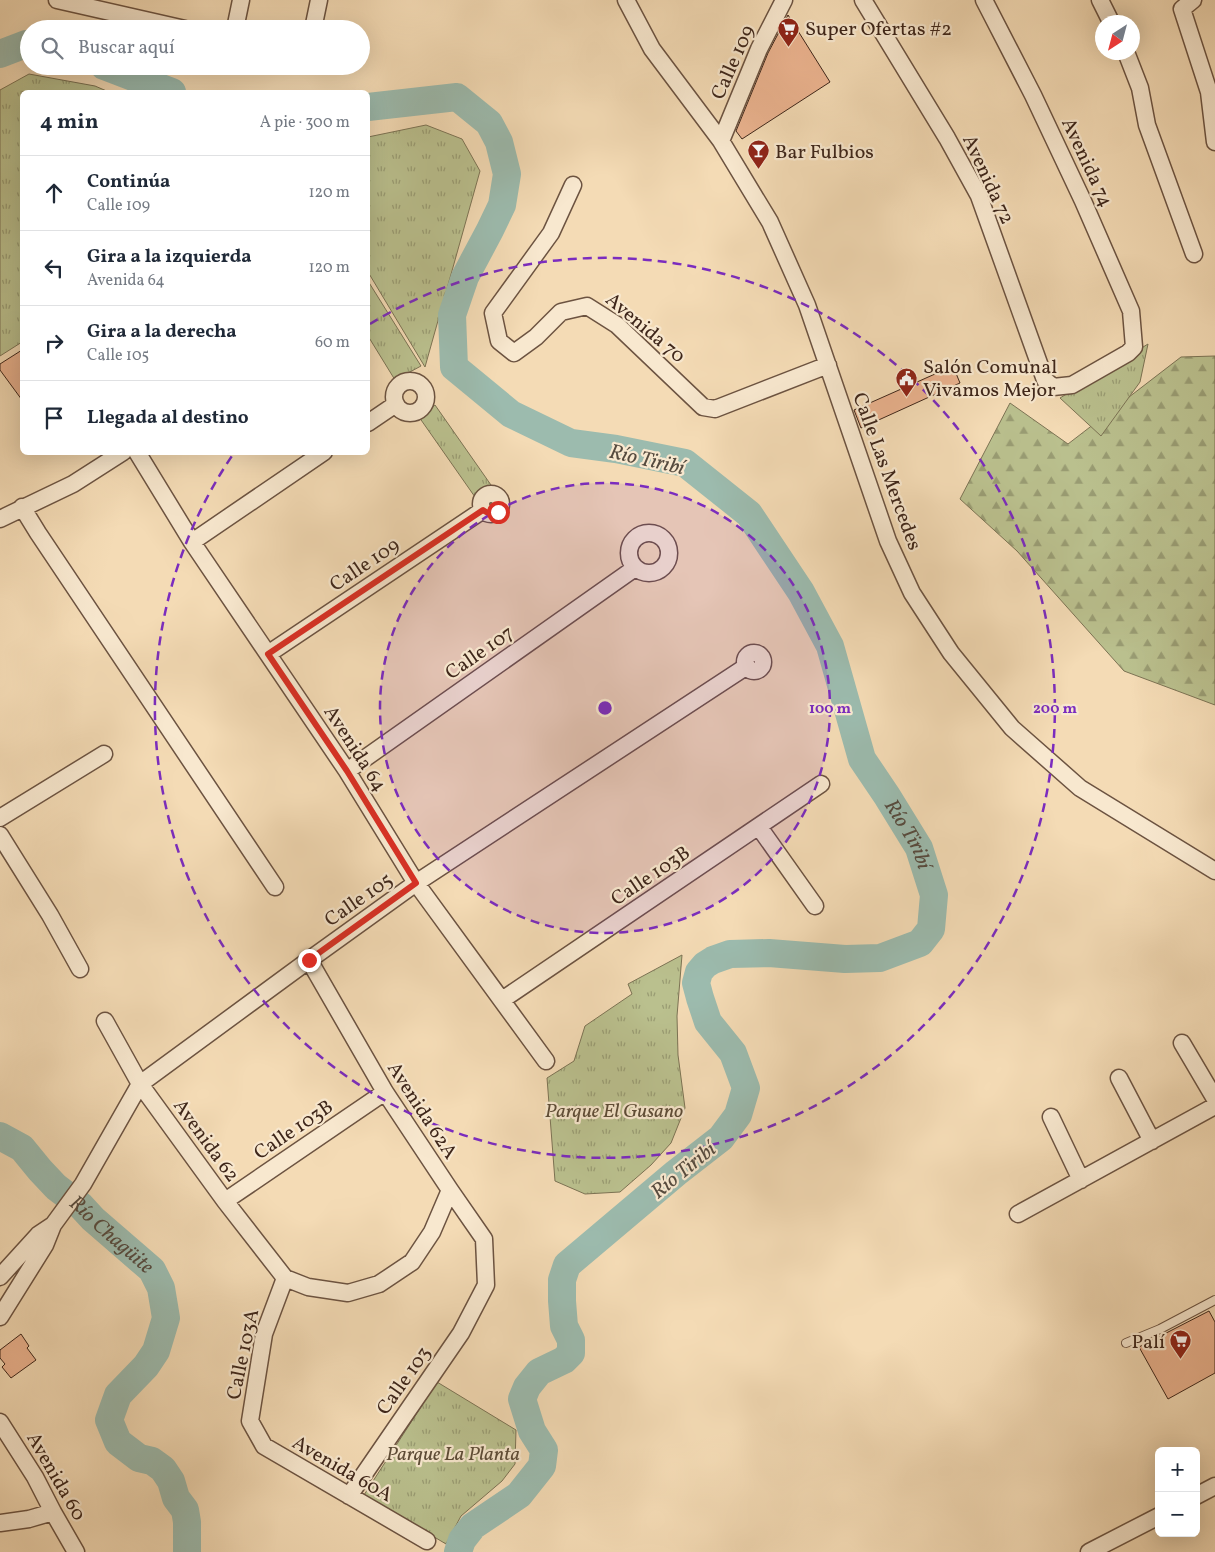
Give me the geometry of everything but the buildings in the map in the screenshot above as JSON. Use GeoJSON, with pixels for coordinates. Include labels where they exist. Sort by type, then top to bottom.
{"type":"FeatureCollection","features":[{"type":"Feature","properties":{"kind":"street"},"geometry":{"type":"LineString","coordinates":[[57,0],[145,20]]}},
{"type":"Feature","properties":{"kind":"street"},"geometry":{"type":"LineString","coordinates":[[237,20],[241,0]]}},
{"type":"Feature","properties":{"kind":"street"},"geometry":{"type":"LineString","coordinates":[[315,20],[319,0]]}},
{"type":"Feature","properties":{"kind":"street","name":"Calle Las Mercedes"},"geometry":{"type":"LineString","coordinates":[[626,0],[652,49],[721,142],[770,222],[807,305],[888,541],[912,593],[951,653],[1012,728],[1080,788],[1215,871]]}},
{"type":"Feature","properties":{"kind":"street","name":"Calle 109"},"geometry":{"type":"LineString","coordinates":[[721,142],[759,49],[784,0]]}},
{"type":"Feature","properties":{"kind":"street","name":"Avenida 72"},"geometry":{"type":"LineString","coordinates":[[863,0],[947,138],[979,196],[1045,380],[1053,387],[1072,384],[1134,347]]}},
{"type":"Feature","properties":{"kind":"street","name":"Avenida 74"},"geometry":{"type":"LineString","coordinates":[[984,0],[1033,95],[1083,201],[1131,311],[1134,347]]}},
{"type":"Feature","properties":{"kind":"street"},"geometry":{"type":"LineString","coordinates":[[1100,0],[1108,15]]}},
{"type":"Feature","properties":{"kind":"street"},"geometry":{"type":"LineString","coordinates":[[1187,5],[1209,92],[1215,142]]}},
{"type":"Feature","properties":{"kind":"street"},"geometry":{"type":"LineString","coordinates":[[1129,60],[1140,88],[1147,125],[1194,254]]}},
{"type":"Feature","properties":{"kind":"street","name":"Avenida 70"},"geometry":{"type":"LineString","coordinates":[[573,185],[551,233],[493,313],[499,341],[514,353],[536,337],[561,312],[587,306],[617,325],[703,407],[715,410],[828,365]]}},
{"type":"Feature","properties":{"kind":"street"},"geometry":{"type":"LineString","coordinates":[[370,422],[396,404]]}},
{"type":"Feature","properties":{"kind":"street"},"geometry":{"type":"LineString","coordinates":[[0,519],[73,484],[118,455]]}},
{"type":"Feature","properties":{"kind":"street","name":"Avenida 64"},"geometry":{"type":"LineString","coordinates":[[139,455],[192,542],[347,771],[416,883],[546,1061]]}},
{"type":"Feature","properties":{"kind":"street"},"geometry":{"type":"LineString","coordinates":[[192,542],[320,455]]}},
{"type":"Feature","properties":{"kind":"street"},"geometry":{"type":"LineString","coordinates":[[22,507],[276,888]]}},
{"type":"Feature","properties":{"kind":"street","name":"Calle 109"},"geometry":{"type":"LineString","coordinates":[[268,654],[483,510]]}},
{"type":"Feature","properties":{"kind":"street","name":"Calle 107"},"geometry":{"type":"LineString","coordinates":[[347,771],[635,568]]}},
{"type":"Feature","properties":{"kind":"street","name":"Calle 105"},"geometry":{"type":"LineString","coordinates":[[0,1317],[45,1244],[53,1225],[76,1193],[140,1084],[416,883],[747,666]]}},
{"type":"Feature","properties":{"kind":"street"},"geometry":{"type":"LineString","coordinates":[[0,818],[104,754]]}},
{"type":"Feature","properties":{"kind":"street","name":"Calle 103B"},"geometry":{"type":"LineString","coordinates":[[502,1000],[821,784]]}},
{"type":"Feature","properties":{"kind":"street"},"geometry":{"type":"LineString","coordinates":[[759,827],[815,906]]}},
{"type":"Feature","properties":{"kind":"street"},"geometry":{"type":"LineString","coordinates":[[3,846],[50,915],[80,969]]}},
{"type":"Feature","properties":{"kind":"street","name":"Avenida 62A"},"geometry":{"type":"LineString","coordinates":[[309,960],[385,1092],[484,1239],[486,1285]]}},
{"type":"Feature","properties":{"kind":"street","name":"Avenida 62"},"geometry":{"type":"LineString","coordinates":[[105,1021],[140,1084],[284,1278]]}},
{"type":"Feature","properties":{"kind":"street"},"geometry":{"type":"LineString","coordinates":[[1182,1043],[1215,1099]]}},
{"type":"Feature","properties":{"kind":"street"},"geometry":{"type":"LineString","coordinates":[[1119,1078],[1152,1141]]}},
{"type":"Feature","properties":{"kind":"street","name":"Calle 103B"},"geometry":{"type":"LineString","coordinates":[[225,1201],[385,1092]]}},
{"type":"Feature","properties":{"kind":"street"},"geometry":{"type":"LineString","coordinates":[[1018,1214],[1215,1106]]}},
{"type":"Feature","properties":{"kind":"street"},"geometry":{"type":"LineString","coordinates":[[1051,1118],[1081,1180]]}},
{"type":"Feature","properties":{"kind":"street"},"geometry":{"type":"LineString","coordinates":[[284,1278],[308,1287],[348,1293],[379,1284],[412,1262],[432,1232],[450,1190]]}},
{"type":"Feature","properties":{"kind":"street","name":"Calle 105"},"geometry":{"type":"LineString","coordinates":[[1,1273],[38,1234],[53,1225]]}},
{"type":"Feature","properties":{"kind":"street","name":"Calle 103A"},"geometry":{"type":"LineString","coordinates":[[250,1421],[264,1334],[284,1278]]}},
{"type":"Feature","properties":{"kind":"street","name":"Calle 103"},"geometry":{"type":"LineString","coordinates":[[348,1496],[461,1334],[486,1285]]}},
{"type":"Feature","properties":{"kind":"street","name":"Avenida 60A"},"geometry":{"type":"LineString","coordinates":[[250,1421],[264,1446],[427,1541]]}},
{"type":"Feature","properties":{"kind":"street","name":"Avenida 60"},"geometry":{"type":"LineString","coordinates":[[0,1422],[35,1476],[76,1552]]}},
{"type":"Feature","properties":{"kind":"street"},"geometry":{"type":"LineString","coordinates":[[1200,1494],[1215,1486]]}},
{"type":"Feature","properties":{"kind":"street"},"geometry":{"type":"LineString","coordinates":[[0,1523],[30,1519],[53,1512]]}},
{"type":"Feature","properties":{"kind":"street"},"geometry":{"type":"LineString","coordinates":[[1089,1552],[1155,1518]]}},
{"type":"Feature","properties":{"kind":"lane"},"geometry":{"type":"LineString","coordinates":[[1126,1344],[1160,1329],[1215,1300]]}},
{"type":"Feature","properties":{"kind":"green space"},"geometry":{"type":"Polygon","coordinates":[[[27,75],[34,75],[95,86],[104,90],[20,90],[20,343],[0,356],[0,90],[27,75]]]}},
{"type":"Feature","properties":{"kind":"green space"},"geometry":{"type":"Polygon","coordinates":[[[426,125],[462,139],[480,171],[425,367],[370,275],[370,137],[426,125]]]}},
{"type":"Feature","properties":{"kind":"green space"},"geometry":{"type":"Polygon","coordinates":[[[370,284],[421,366],[395,380],[370,339],[370,284]]]}},
{"type":"Feature","properties":{"kind":"green space"},"geometry":{"type":"Polygon","coordinates":[[[1148,344],[1140,382],[1101,436],[1060,398],[1148,344]]]}},
{"type":"Feature","properties":{"kind":"green space"},"geometry":{"type":"Polygon","coordinates":[[[1215,356],[1215,705],[1124,671],[1017,551],[960,499],[1010,403],[1068,444],[1181,357],[1215,356]]]}},
{"type":"Feature","properties":{"kind":"green space"},"geometry":{"type":"Polygon","coordinates":[[[435,405],[491,485],[475,497],[419,417],[435,405]]]}},
{"type":"Feature","properties":{"kind":"green space","name":"Parque El Gusano"},"geometry":{"type":"Polygon","coordinates":[[[682,955],[677,1016],[678,1055],[685,1108],[671,1143],[651,1165],[620,1192],[585,1194],[555,1181],[547,1078],[574,1061],[585,1026],[632,994],[628,984],[682,955]]]}},
{"type":"Feature","properties":{"kind":"green space","name":"Parque La Planta"},"geometry":{"type":"Polygon","coordinates":[[[437,1382],[516,1430],[515,1464],[502,1481],[461,1516],[446,1544],[364,1495],[437,1382]]]}},
{"type":"Feature","properties":{"kind":"waterway","name":"Río Tiribí"},"geometry":{"type":"LineString","coordinates":[[0,54],[20,46]]}},
{"type":"Feature","properties":{"kind":"waterway","name":"Río Tiribí"},"geometry":{"type":"LineString","coordinates":[[128,75],[167,90]]}},
{"type":"Feature","properties":{"kind":"waterway","name":"Río Tiribí"},"geometry":{"type":"LineString","coordinates":[[370,107],[457,97],[489,123],[499,142],[507,174],[502,205],[465,277],[452,315],[454,367],[511,414],[571,443],[616,449],[685,463],[749,514],[801,592],[830,646],[862,759],[919,848],[934,895],[931,929],[920,943],[880,958],[845,959],[769,953],[730,954],[713,960],[699,972],[696,983],[708,1022],[733,1053],[746,1088],[738,1115],[721,1138],[676,1173],[567,1265],[562,1280],[562,1301],[564,1326],[571,1340],[571,1353],[564,1360],[539,1372],[527,1387],[522,1399],[532,1431],[544,1450],[542,1466],[519,1495],[473,1526],[462,1540],[458,1552]]}},
{"type":"Feature","properties":{"kind":"waterway","name":"Río Chagüite"},"geometry":{"type":"LineString","coordinates":[[0,1136],[22,1148],[56,1187],[81,1206],[93,1219],[152,1270],[161,1288],[166,1318],[156,1351],[146,1366],[118,1395],[109,1420],[118,1442],[139,1458],[152,1461],[163,1469],[171,1481],[176,1498],[185,1510],[187,1552]]}},
{"type":"Feature","properties":{"kind":"place","name":"Super Ofertas #2"},"geometry":{"type":"Point","coordinates":[789,47]}},
{"type":"Feature","properties":{"kind":"place","name":"Bar Fulbios"},"geometry":{"type":"Point","coordinates":[759,170]}},
{"type":"Feature","properties":{"kind":"place","name":"Salón Comunal Vivamos Mejor"},"geometry":{"type":"Point","coordinates":[907,397]}},
{"type":"Feature","properties":{"kind":"place","name":"Palí"},"geometry":{"type":"Point","coordinates":[1181,1360]}},
{"type":"Feature","properties":{"kind":"route"},"geometry":{"type":"LineString","coordinates":[[309,960],[416,883],[347,771],[268,654],[483,510],[489,514],[498,512]]}}]}
